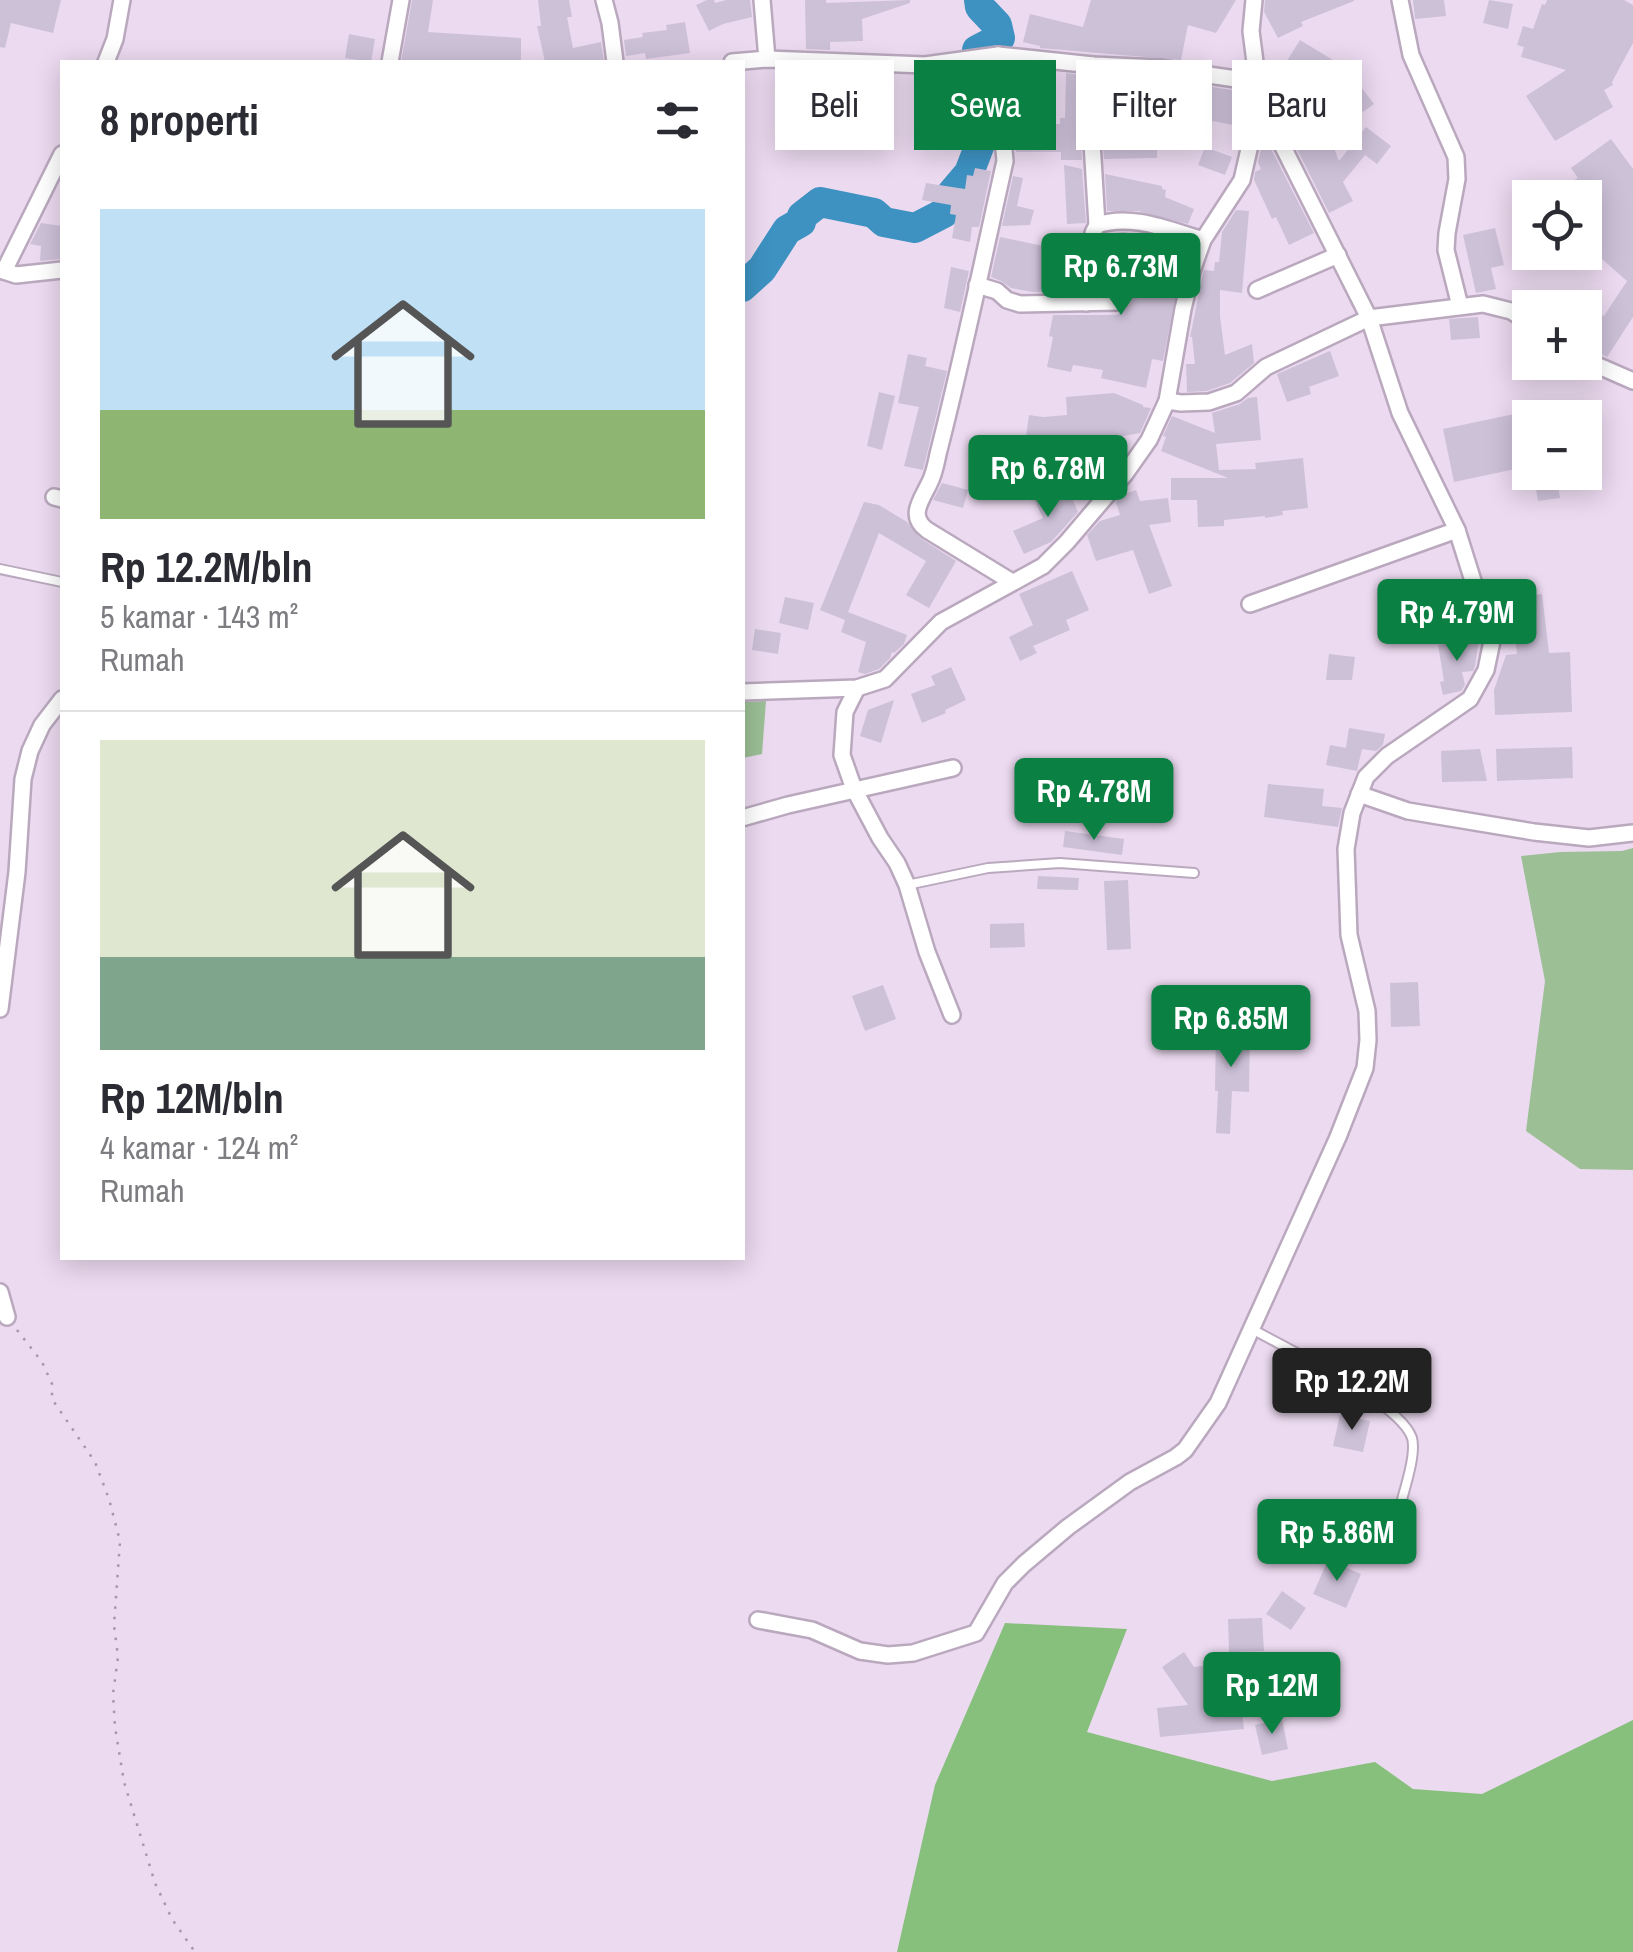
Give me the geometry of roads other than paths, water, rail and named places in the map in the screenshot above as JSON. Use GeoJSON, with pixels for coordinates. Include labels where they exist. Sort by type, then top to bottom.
{"type":"FeatureCollection","features":[{"type":"Feature","properties":{"kind":"street"},"geometry":{"type":"LineString","coordinates":[[107,60],[122,0]]}},
{"type":"Feature","properties":{"kind":"street"},"geometry":{"type":"LineString","coordinates":[[390,60],[400,0]]}},
{"type":"Feature","properties":{"kind":"street"},"geometry":{"type":"LineString","coordinates":[[604,0],[615,60]]}},
{"type":"Feature","properties":{"kind":"street"},"geometry":{"type":"LineString","coordinates":[[762,0],[768,59]]}},
{"type":"Feature","properties":{"kind":"street"},"geometry":{"type":"LineString","coordinates":[[1254,0],[1251,31],[1254,60]]}},
{"type":"Feature","properties":{"kind":"street"},"geometry":{"type":"LineString","coordinates":[[1400,0],[1411,55],[1456,156],[1457,178],[1446,250],[1460,306]]}},
{"type":"Feature","properties":{"kind":"street"},"geometry":{"type":"LineString","coordinates":[[992,55],[1005,161],[936,462],[916,519],[927,530],[1012,582]]}},
{"type":"Feature","properties":{"kind":"street"},"geometry":{"type":"LineString","coordinates":[[745,61],[892,65],[992,55],[1076,63]]}},
{"type":"Feature","properties":{"kind":"street"},"geometry":{"type":"LineString","coordinates":[[1086,303],[1097,225],[1092,150]]}},
{"type":"Feature","properties":{"kind":"street"},"geometry":{"type":"LineString","coordinates":[[745,692],[857,688],[885,679],[941,622],[1043,566],[1067,542],[1149,440],[1167,401],[1188,290],[1203,240],[1242,180],[1249,150]]}},
{"type":"Feature","properties":{"kind":"street"},"geometry":{"type":"LineString","coordinates":[[758,1620],[812,1630],[860,1651],[888,1655],[914,1654],[976,1633],[1004,1583],[1024,1564],[1130,1482],[1185,1450],[1218,1403],[1366,1068],[1367,1010],[1349,936],[1346,849],[1352,813],[1366,777],[1386,756],[1470,700],[1486,670],[1492,641],[1457,530],[1400,413],[1369,318],[1285,150]]}},
{"type":"Feature","properties":{"kind":"street"},"geometry":{"type":"LineString","coordinates":[[60,158],[2,271],[16,274],[60,270]]}},
{"type":"Feature","properties":{"kind":"street"},"geometry":{"type":"LineString","coordinates":[[1097,225],[1140,222],[1203,240]]}},
{"type":"Feature","properties":{"kind":"street"},"geometry":{"type":"LineString","coordinates":[[1257,290],[1338,255]]}},
{"type":"Feature","properties":{"kind":"street"},"geometry":{"type":"LineString","coordinates":[[977,286],[997,291],[1012,303],[1117,302]]}},
{"type":"Feature","properties":{"kind":"street"},"geometry":{"type":"LineString","coordinates":[[1167,401],[1209,402],[1236,393],[1266,367],[1369,318],[1483,304],[1512,312]]}},
{"type":"Feature","properties":{"kind":"street"},"geometry":{"type":"LineString","coordinates":[[1602,367],[1633,381]]}},
{"type":"Feature","properties":{"kind":"street"},"geometry":{"type":"LineString","coordinates":[[1250,604],[1457,530]]}},
{"type":"Feature","properties":{"kind":"street"},"geometry":{"type":"LineString","coordinates":[[857,688],[845,712],[842,754],[854,790],[907,885],[927,952],[952,1015]]}},
{"type":"Feature","properties":{"kind":"street"},"geometry":{"type":"LineString","coordinates":[[0,1009],[17,872],[23,779],[42,725],[60,702]]}},
{"type":"Feature","properties":{"kind":"street"},"geometry":{"type":"LineString","coordinates":[[745,817],[953,768]]}},
{"type":"Feature","properties":{"kind":"street"},"geometry":{"type":"LineString","coordinates":[[1359,794],[1408,811],[1534,832],[1589,838],[1633,833]]}},
{"type":"Feature","properties":{"kind":"street"},"geometry":{"type":"LineString","coordinates":[[0,1292],[8,1317]]}},
{"type":"Feature","properties":{"kind":"lane"},"geometry":{"type":"LineString","coordinates":[[0,569],[60,582]]}},
{"type":"Feature","properties":{"kind":"lane"},"geometry":{"type":"LineString","coordinates":[[907,885],[988,868],[1060,863],[1194,873]]}},
{"type":"Feature","properties":{"kind":"lane"},"geometry":{"type":"LineString","coordinates":[[1252,1329],[1341,1378],[1383,1405],[1406,1426],[1413,1442],[1398,1515]]}},
{"type":"Feature","properties":{"kind":"waterway"},"geometry":{"type":"LineString","coordinates":[[745,284],[762,269],[787,230],[820,202],[874,213],[884,222],[915,228],[944,213],[952,193],[969,173],[988,123],[978,99],[982,67],[977,50],[1000,38],[997,25],[980,7],[979,0]]}}]}
